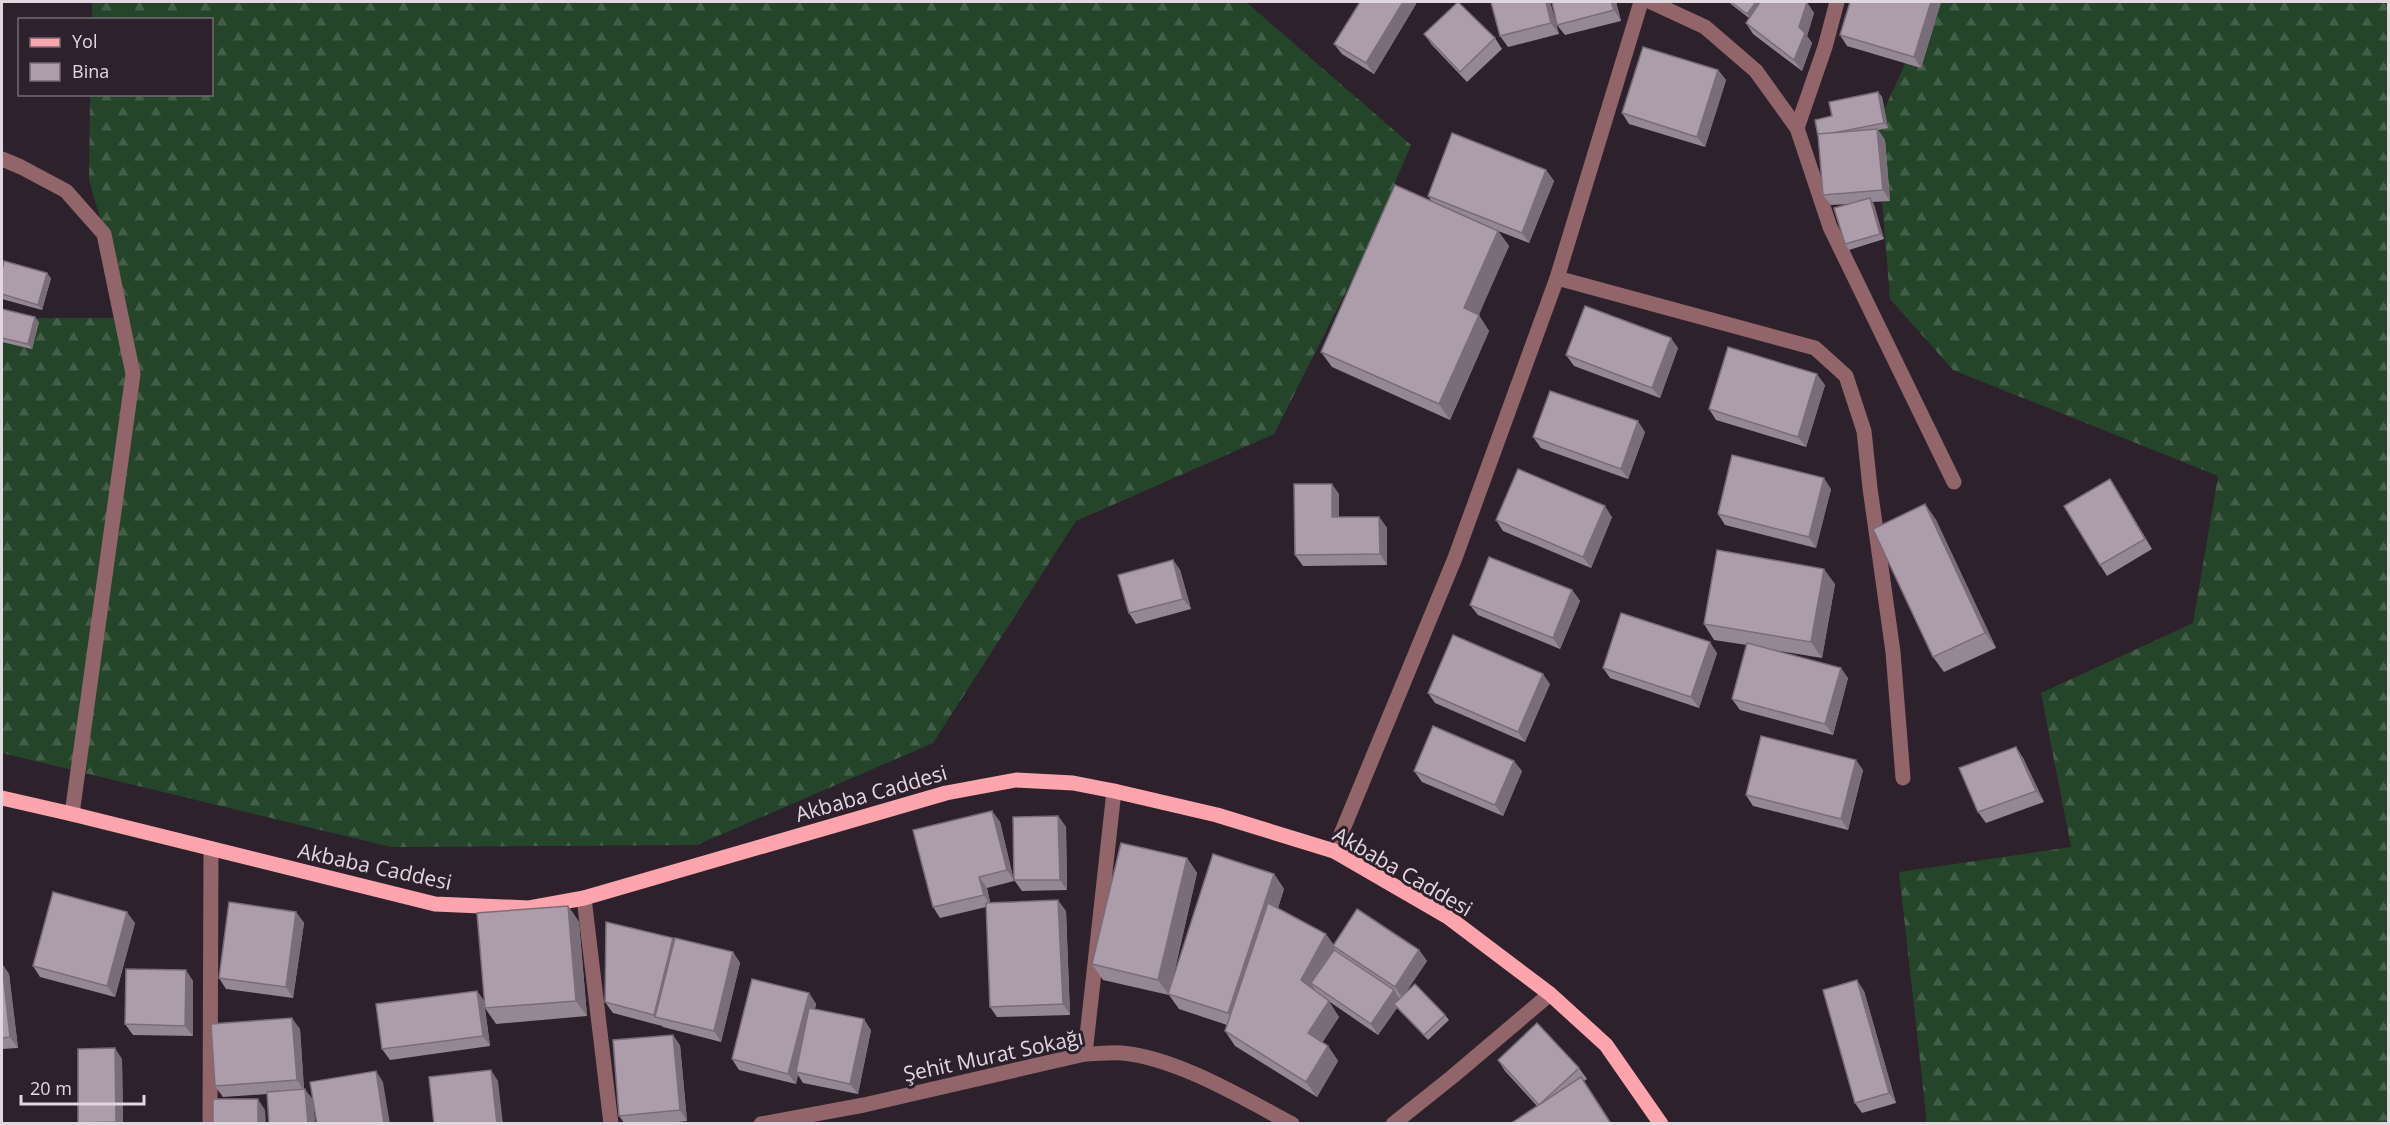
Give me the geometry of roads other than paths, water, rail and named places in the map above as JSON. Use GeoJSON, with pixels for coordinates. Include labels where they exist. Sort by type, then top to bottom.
{"type":"FeatureCollection","features":[{"type":"Feature","properties":{"kind":"main road","name":"Akbaba Caddesi"},"geometry":{"type":"LineString","coordinates":[[2,798],[72,813],[435,904],[529,908],[584,898],[946,793],[1016,780],[1073,783],[1114,791],[1217,815],[1334,851],[1448,916],[1550,994],[1606,1045],[1660,1124]]}},
{"type":"Feature","properties":{"kind":"street"},"geometry":{"type":"LineString","coordinates":[[1334,851],[1455,558],[1557,278],[1641,2]]}},
{"type":"Feature","properties":{"kind":"street"},"geometry":{"type":"LineString","coordinates":[[1650,2],[1705,27],[1722,41],[1756,71],[1797,128],[1830,227],[1954,482]]}},
{"type":"Feature","properties":{"kind":"street"},"geometry":{"type":"LineString","coordinates":[[1797,128],[1838,2]]}},
{"type":"Feature","properties":{"kind":"street"},"geometry":{"type":"LineString","coordinates":[[2,159],[66,191],[104,234],[133,374],[72,813]]}},
{"type":"Feature","properties":{"kind":"street"},"geometry":{"type":"LineString","coordinates":[[1557,278],[1815,348],[1846,376],[1864,431],[1869,488],[1893,652],[1903,778]]}},
{"type":"Feature","properties":{"kind":"street"},"geometry":{"type":"LineString","coordinates":[[1085,1054],[1114,791]]}},
{"type":"Feature","properties":{"kind":"street"},"geometry":{"type":"LineString","coordinates":[[210,1124],[211,849]]}},
{"type":"Feature","properties":{"kind":"street"},"geometry":{"type":"LineString","coordinates":[[584,898],[611,1124]]}},
{"type":"Feature","properties":{"kind":"street"},"geometry":{"type":"LineString","coordinates":[[1393,1124],[1550,994]]}},
{"type":"Feature","properties":{"kind":"street","name":"Şehit Murat Sokağı"},"geometry":{"type":"LineString","coordinates":[[762,1124],[864,1105],[1085,1054],[1123,1053],[1164,1062],[1230,1091],[1292,1124]]}}]}
